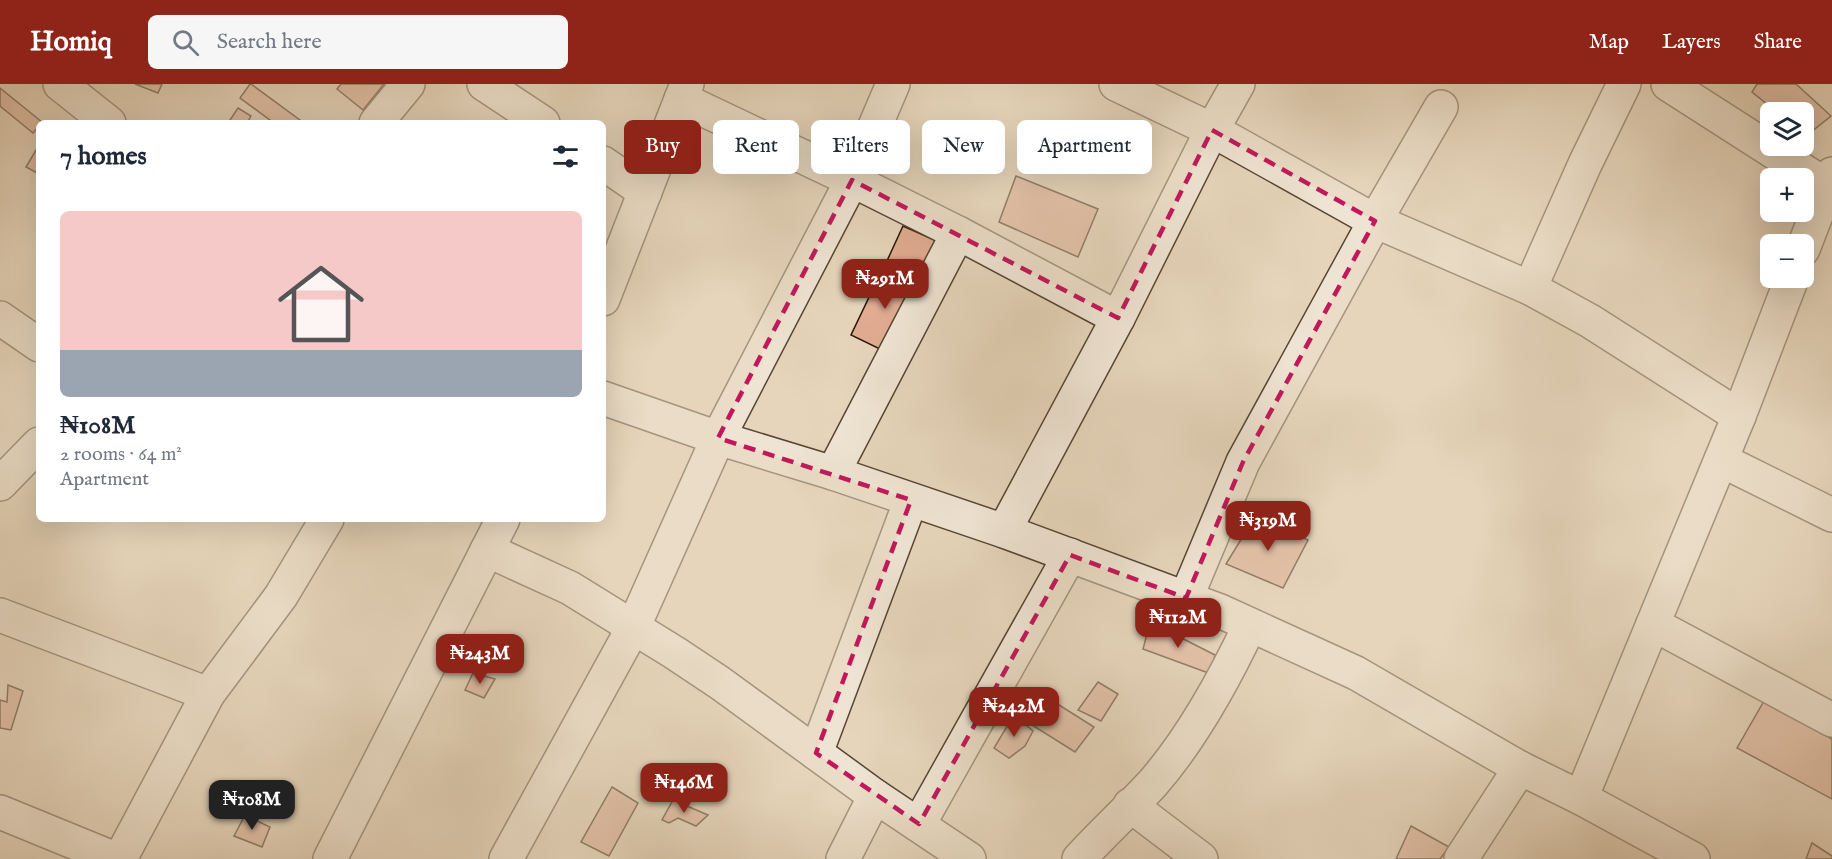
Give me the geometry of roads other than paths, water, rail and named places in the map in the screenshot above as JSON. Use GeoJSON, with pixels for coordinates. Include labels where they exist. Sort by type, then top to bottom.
{"type":"FeatureCollection","features":[{"type":"Feature","properties":{"kind":"street"},"geometry":{"type":"LineString","coordinates":[[60,84],[105,120]]}},
{"type":"Feature","properties":{"kind":"street"},"geometry":{"type":"LineString","coordinates":[[378,120],[408,84]]}},
{"type":"Feature","properties":{"kind":"street"},"geometry":{"type":"LineString","coordinates":[[484,84],[538,120]]}},
{"type":"Feature","properties":{"kind":"street"},"geometry":{"type":"LineString","coordinates":[[506,859],[633,628],[718,438],[852,180],[893,84]]}},
{"type":"Feature","properties":{"kind":"street"},"geometry":{"type":"LineString","coordinates":[[1116,84],[1212,130],[1375,221],[1530,288],[1590,321],[1739,416]]}},
{"type":"Feature","properties":{"kind":"street"},"geometry":{"type":"LineString","coordinates":[[1004,531],[1118,318],[1212,130],[1238,84]]}},
{"type":"Feature","properties":{"kind":"street"},"geometry":{"type":"LineString","coordinates":[[1530,288],[1624,84]]}},
{"type":"Feature","properties":{"kind":"street"},"geometry":{"type":"LineString","coordinates":[[1668,84],[1830,180],[1809,234]]}},
{"type":"Feature","properties":{"kind":"street"},"geometry":{"type":"LineString","coordinates":[[606,291],[684,92],[852,180],[958,232],[1118,318]]}},
{"type":"Feature","properties":{"kind":"street"},"geometry":{"type":"LineString","coordinates":[[1186,598],[1243,462],[1375,221],[1441,107]]}},
{"type":"Feature","properties":{"kind":"street"},"geometry":{"type":"LineString","coordinates":[[606,165],[645,192]]}},
{"type":"Feature","properties":{"kind":"street"},"geometry":{"type":"LineString","coordinates":[[833,473],[958,232]]}},
{"type":"Feature","properties":{"kind":"street"},"geometry":{"type":"LineString","coordinates":[[1581,798],[1739,416],[1788,288]]}},
{"type":"Feature","properties":{"kind":"street"},"geometry":{"type":"LineString","coordinates":[[0,318],[36,343]]}},
{"type":"Feature","properties":{"kind":"street"},"geometry":{"type":"LineString","coordinates":[[606,399],[1004,531],[1186,598],[1250,625],[1356,673],[1520,768],[1581,798],[1655,850],[1693,859]]}},
{"type":"Feature","properties":{"kind":"street"},"geometry":{"type":"LineString","coordinates":[[0,484],[36,447]]}},
{"type":"Feature","properties":{"kind":"street"},"geometry":{"type":"LineString","coordinates":[[1721,460],[1832,514]]}},
{"type":"Feature","properties":{"kind":"street"},"geometry":{"type":"LineString","coordinates":[[816,753],[911,500]]}},
{"type":"Feature","properties":{"kind":"street"},"geometry":{"type":"LineString","coordinates":[[120,859],[208,694],[281,596],[325,522]]}},
{"type":"Feature","properties":{"kind":"street"},"geometry":{"type":"LineString","coordinates":[[330,859],[501,522]]}},
{"type":"Feature","properties":{"kind":"street"},"geometry":{"type":"LineString","coordinates":[[487,550],[570,588],[720,683],[875,796],[969,859]]}},
{"type":"Feature","properties":{"kind":"street"},"geometry":{"type":"LineString","coordinates":[[919,824],[1070,555]]}},
{"type":"Feature","properties":{"kind":"street"},"geometry":{"type":"LineString","coordinates":[[0,615],[208,694]]}},
{"type":"Feature","properties":{"kind":"street"},"geometry":{"type":"LineString","coordinates":[[1653,624],[1832,720]]}},
{"type":"Feature","properties":{"kind":"street"},"geometry":{"type":"LineString","coordinates":[[1079,859],[1153,783],[1194,725],[1236,655],[1250,625]]}},
{"type":"Feature","properties":{"kind":"street"},"geometry":{"type":"LineString","coordinates":[[1461,859],[1520,768]]}},
{"type":"Feature","properties":{"kind":"street"},"geometry":{"type":"LineString","coordinates":[[843,859],[875,796]]}},
{"type":"Feature","properties":{"kind":"street"},"geometry":{"type":"LineString","coordinates":[[1130,805],[1202,859]]}},
{"type":"Feature","properties":{"kind":"street"},"geometry":{"type":"LineString","coordinates":[[0,812],[115,859]]}}]}
